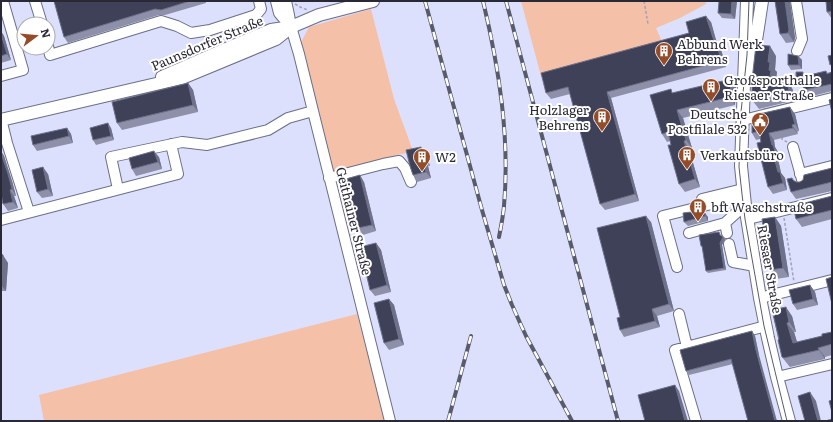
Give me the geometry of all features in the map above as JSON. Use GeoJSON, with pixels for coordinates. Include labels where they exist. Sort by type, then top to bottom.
{"type":"FeatureCollection","features":[{"type":"Feature","properties":{"kind":"main road","name":"Paunsdorfer Straße"},"geometry":{"type":"LineString","coordinates":[[1,120],[135,89],[271,30],[291,27],[319,15],[373,1]]}},
{"type":"Feature","properties":{"kind":"main road","name":"Riesaer Straße"},"geometry":{"type":"LineString","coordinates":[[747,1],[741,166],[744,197],[760,298],[777,377],[789,421]]}},
{"type":"Feature","properties":{"kind":"main road","name":"Riesaer Straße"},"geometry":{"type":"LineString","coordinates":[[743,120],[762,1]]}},
{"type":"Feature","properties":{"kind":"street"},"geometry":{"type":"LineString","coordinates":[[1,76],[24,70],[3,1]]}},
{"type":"Feature","properties":{"kind":"street"},"geometry":{"type":"LineString","coordinates":[[35,1],[40,16]]}},
{"type":"Feature","properties":{"kind":"street"},"geometry":{"type":"LineString","coordinates":[[56,53],[161,21],[177,26],[191,33],[210,30],[256,15],[261,9],[259,1]]}},
{"type":"Feature","properties":{"kind":"street","name":"Geithainer Straße"},"geometry":{"type":"LineString","coordinates":[[276,1],[278,13],[291,27]]}},
{"type":"Feature","properties":{"kind":"street","name":"Geithainer Straße"},"geometry":{"type":"LineString","coordinates":[[286,1],[291,27],[390,421]]}},
{"type":"Feature","properties":{"kind":"street"},"geometry":{"type":"LineString","coordinates":[[796,1],[802,39],[797,51]]}},
{"type":"Feature","properties":{"kind":"street"},"geometry":{"type":"LineString","coordinates":[[743,120],[832,98]]}},
{"type":"Feature","properties":{"kind":"street"},"geometry":{"type":"LineString","coordinates":[[118,189],[111,157],[182,142],[207,145],[268,130],[288,118],[313,111]]}},
{"type":"Feature","properties":{"kind":"street"},"geometry":{"type":"LineString","coordinates":[[1,120],[28,212]]}},
{"type":"Feature","properties":{"kind":"street"},"geometry":{"type":"LineString","coordinates":[[1,220],[178,174],[171,144]]}},
{"type":"Feature","properties":{"kind":"street"},"geometry":{"type":"LineString","coordinates":[[793,147],[802,179],[832,166]]}},
{"type":"Feature","properties":{"kind":"street"},"geometry":{"type":"LineString","coordinates":[[330,178],[399,161],[405,168],[411,182]]}},
{"type":"Feature","properties":{"kind":"street"},"geometry":{"type":"LineString","coordinates":[[702,199],[744,197]]}},
{"type":"Feature","properties":{"kind":"street"},"geometry":{"type":"LineString","coordinates":[[689,233],[725,222],[744,197]]}},
{"type":"Feature","properties":{"kind":"street"},"geometry":{"type":"LineString","coordinates":[[677,267],[663,216],[744,197]]}},
{"type":"Feature","properties":{"kind":"street"},"geometry":{"type":"LineString","coordinates":[[748,219],[783,211],[807,200],[832,198]]}},
{"type":"Feature","properties":{"kind":"street"},"geometry":{"type":"LineString","coordinates":[[725,222],[727,233]]}},
{"type":"Feature","properties":{"kind":"street"},"geometry":{"type":"LineString","coordinates":[[729,244],[733,262],[755,266]]}},
{"type":"Feature","properties":{"kind":"street"},"geometry":{"type":"LineString","coordinates":[[760,298],[832,280]]}},
{"type":"Feature","properties":{"kind":"street"},"geometry":{"type":"LineString","coordinates":[[679,314],[687,347]]}},
{"type":"Feature","properties":{"kind":"street"},"geometry":{"type":"LineString","coordinates":[[696,421],[675,350],[766,326]]}},
{"type":"Feature","properties":{"kind":"street"},"geometry":{"type":"LineString","coordinates":[[777,377],[832,364]]}},
{"type":"Feature","properties":{"kind":"path"},"geometry":{"type":"LineString","coordinates":[[292,1],[302,8],[319,15]]}},
{"type":"Feature","properties":{"kind":"path"},"geometry":{"type":"LineString","coordinates":[[644,1],[648,24]]}},
{"type":"Feature","properties":{"kind":"path"},"geometry":{"type":"LineString","coordinates":[[781,134],[782,139]]}},
{"type":"Feature","properties":{"kind":"path"},"geometry":{"type":"LineString","coordinates":[[783,211],[795,289]]}},
{"type":"Feature","properties":{"kind":"path"},"geometry":{"type":"LineString","coordinates":[[785,252],[789,251]]}},
{"type":"Feature","properties":{"kind":"path"},"geometry":{"type":"LineString","coordinates":[[788,270],[792,269]]}},
{"type":"Feature","properties":{"kind":"shaded area"},"geometry":{"type":"Polygon","coordinates":[[[521,1],[706,1],[706,4],[680,18],[656,28],[664,46],[629,53],[541,76],[521,1]]]}},
{"type":"Feature","properties":{"kind":"shaded area"},"geometry":{"type":"Polygon","coordinates":[[[371,9],[394,99],[413,151],[331,173],[299,46],[309,27],[371,9]]]}},
{"type":"Feature","properties":{"kind":"shaded area"},"geometry":{"type":"Polygon","coordinates":[[[357,314],[385,421],[44,421],[39,395],[357,314]]]}},
{"type":"Feature","properties":{"kind":"building"},"geometry":{"type":"Polygon","coordinates":[[[54,1],[190,1],[161,10],[155,9],[64,37],[54,1]]]}},
{"type":"Feature","properties":{"kind":"building"},"geometry":{"type":"Polygon","coordinates":[[[719,1],[732,1],[731,14],[718,13],[719,1]]]}},
{"type":"Feature","properties":{"kind":"building"},"geometry":{"type":"Polygon","coordinates":[[[775,1],[785,1],[789,30],[788,33],[780,34],[775,1]]]}},
{"type":"Feature","properties":{"kind":"building"},"geometry":{"type":"Polygon","coordinates":[[[826,1],[832,1],[832,11],[827,12],[826,1]]]}},
{"type":"Feature","properties":{"kind":"building"},"geometry":{"type":"Polygon","coordinates":[[[706,16],[715,44],[716,40],[721,61],[607,92],[635,194],[600,204],[568,87],[546,93],[541,73],[689,33],[686,22],[706,16]]]}},
{"type":"Feature","properties":{"kind":"building"},"geometry":{"type":"Polygon","coordinates":[[[1,34],[7,54],[1,56],[1,34]]]}},
{"type":"Feature","properties":{"kind":"building"},"geometry":{"type":"Polygon","coordinates":[[[756,45],[770,46],[768,62],[770,62],[769,70],[771,71],[769,82],[785,78],[789,90],[752,100],[752,80],[756,45]]]}},
{"type":"Feature","properties":{"kind":"building"},"geometry":{"type":"Polygon","coordinates":[[[788,54],[798,56],[799,65],[788,65],[788,54]]]}},
{"type":"Feature","properties":{"kind":"building"},"geometry":{"type":"Polygon","coordinates":[[[832,55],[832,64],[830,65],[828,56],[832,55]]]}},
{"type":"Feature","properties":{"kind":"building"},"geometry":{"type":"Polygon","coordinates":[[[826,71],[827,74],[832,72],[832,84],[804,90],[801,77],[826,71]]]}},
{"type":"Feature","properties":{"kind":"building"},"geometry":{"type":"Polygon","coordinates":[[[796,72],[803,72],[803,77],[801,77],[801,79],[796,79],[796,72]]]}},
{"type":"Feature","properties":{"kind":"building"},"geometry":{"type":"Polygon","coordinates":[[[731,79],[730,97],[677,110],[695,179],[679,184],[668,145],[671,145],[668,132],[662,134],[650,95],[671,89],[672,93],[731,79]]]}},
{"type":"Feature","properties":{"kind":"building"},"geometry":{"type":"Polygon","coordinates":[[[188,83],[193,105],[117,123],[112,102],[188,83]]]}},
{"type":"Feature","properties":{"kind":"building"},"geometry":{"type":"Polygon","coordinates":[[[832,99],[832,112],[829,100],[832,99]]]}},
{"type":"Feature","properties":{"kind":"building"},"geometry":{"type":"Polygon","coordinates":[[[790,107],[795,124],[792,125],[793,128],[769,133],[775,151],[773,152],[778,172],[780,172],[783,183],[768,187],[757,143],[761,142],[759,131],[752,133],[752,124],[754,118],[759,114],[790,107]]]}},
{"type":"Feature","properties":{"kind":"building"},"geometry":{"type":"Polygon","coordinates":[[[108,123],[111,136],[93,140],[90,128],[108,123]]]}},
{"type":"Feature","properties":{"kind":"building"},"geometry":{"type":"Polygon","coordinates":[[[67,128],[69,136],[33,145],[31,136],[67,128]]]}},
{"type":"Feature","properties":{"kind":"building"},"geometry":{"type":"Polygon","coordinates":[[[421,147],[422,154],[424,153],[425,159],[423,160],[426,172],[413,175],[406,150],[421,147]]]}},
{"type":"Feature","properties":{"kind":"building"},"geometry":{"type":"Polygon","coordinates":[[[154,151],[158,162],[132,169],[129,158],[154,151]]]}},
{"type":"Feature","properties":{"kind":"building"},"geometry":{"type":"Polygon","coordinates":[[[1,153],[12,189],[10,190],[13,202],[3,204],[1,194],[1,153]]]}},
{"type":"Feature","properties":{"kind":"building"},"geometry":{"type":"Polygon","coordinates":[[[43,167],[48,189],[37,192],[32,170],[43,167]]]}},
{"type":"Feature","properties":{"kind":"building"},"geometry":{"type":"Polygon","coordinates":[[[832,168],[832,182],[791,192],[787,179],[792,178],[796,182],[800,182],[803,180],[804,175],[832,168]]]}},
{"type":"Feature","properties":{"kind":"building"},"geometry":{"type":"Polygon","coordinates":[[[360,175],[372,225],[358,228],[346,179],[360,175]]]}},
{"type":"Feature","properties":{"kind":"building"},"geometry":{"type":"Polygon","coordinates":[[[832,196],[832,210],[796,219],[793,206],[832,196]]]}},
{"type":"Feature","properties":{"kind":"building"},"geometry":{"type":"Polygon","coordinates":[[[699,211],[699,214],[705,213],[705,216],[684,222],[683,213],[699,211]]]}},
{"type":"Feature","properties":{"kind":"building"},"geometry":{"type":"Polygon","coordinates":[[[646,216],[669,304],[652,309],[655,321],[620,330],[617,318],[620,317],[597,228],[646,216]]]}},
{"type":"Feature","properties":{"kind":"building"},"geometry":{"type":"Polygon","coordinates":[[[775,217],[783,268],[770,270],[762,219],[775,217]]]}},
{"type":"Feature","properties":{"kind":"building"},"geometry":{"type":"Polygon","coordinates":[[[719,232],[723,237],[720,243],[724,268],[706,271],[699,235],[719,232]]]}},
{"type":"Feature","properties":{"kind":"building"},"geometry":{"type":"Polygon","coordinates":[[[376,243],[387,285],[370,290],[360,247],[376,243]]]}},
{"type":"Feature","properties":{"kind":"building"},"geometry":{"type":"Polygon","coordinates":[[[1,254],[3,255],[1,273],[1,254]]]}},
{"type":"Feature","properties":{"kind":"building"},"geometry":{"type":"Polygon","coordinates":[[[832,277],[832,304],[826,279],[832,277]]]}},
{"type":"Feature","properties":{"kind":"building"},"geometry":{"type":"Polygon","coordinates":[[[810,285],[813,299],[793,304],[789,290],[810,285]]]}},
{"type":"Feature","properties":{"kind":"building"},"geometry":{"type":"Polygon","coordinates":[[[389,299],[399,339],[384,343],[374,303],[389,299]]]}},
{"type":"Feature","properties":{"kind":"building"},"geometry":{"type":"Polygon","coordinates":[[[786,307],[789,322],[787,323],[793,343],[832,332],[832,344],[818,348],[819,350],[784,358],[782,357],[772,310],[786,307]]]}},
{"type":"Feature","properties":{"kind":"building"},"geometry":{"type":"Polygon","coordinates":[[[752,331],[775,421],[748,421],[731,359],[686,371],[680,350],[752,331]]]}},
{"type":"Feature","properties":{"kind":"building"},"geometry":{"type":"Polygon","coordinates":[[[675,385],[685,421],[645,421],[638,395],[675,385]]]}},
{"type":"Feature","properties":{"kind":"building"},"geometry":{"type":"Polygon","coordinates":[[[810,392],[818,421],[805,421],[798,396],[810,392]]]}},
{"type":"Feature","properties":{"kind":"building"},"geometry":{"type":"Polygon","coordinates":[[[832,400],[832,412],[829,401],[832,400]]]}},
{"type":"Feature","properties":{"kind":"tram line"},"geometry":{"type":"LineString","coordinates":[[749,1],[747,55],[741,112],[739,167],[745,219],[764,326],[787,421]]}},
{"type":"Feature","properties":{"kind":"railway"},"geometry":{"type":"LineString","coordinates":[[425,1],[504,285],[526,336],[572,421]]}},
{"type":"Feature","properties":{"kind":"railway"},"geometry":{"type":"LineString","coordinates":[[483,1],[494,52],[502,103],[506,154],[504,210],[499,237]]}},
{"type":"Feature","properties":{"kind":"railway"},"geometry":{"type":"LineString","coordinates":[[506,1],[618,421]]}},
{"type":"Feature","properties":{"kind":"railway"},"geometry":{"type":"LineString","coordinates":[[448,421],[471,336]]}},
{"type":"Feature","properties":{"kind":"place","name":"Abbund Werk Behrens"},"geometry":{"type":"Point","coordinates":[664,66]}},
{"type":"Feature","properties":{"kind":"place","name":"Großsporthalle Riesaer Straße"},"geometry":{"type":"Point","coordinates":[711,102]}},
{"type":"Feature","properties":{"kind":"place","name":"Holzlager Behrens"},"geometry":{"type":"Point","coordinates":[602,132]}},
{"type":"Feature","properties":{"kind":"place","name":"Deutsche Postfilale 532"},"geometry":{"type":"Point","coordinates":[760,136]}},
{"type":"Feature","properties":{"kind":"place","name":"Verkaufsbüro"},"geometry":{"type":"Point","coordinates":[687,170]}},
{"type":"Feature","properties":{"kind":"place","name":"W2"},"geometry":{"type":"Point","coordinates":[422,172]}},
{"type":"Feature","properties":{"kind":"place","name":"bft Waschstraße"},"geometry":{"type":"Point","coordinates":[698,222]}}]}
